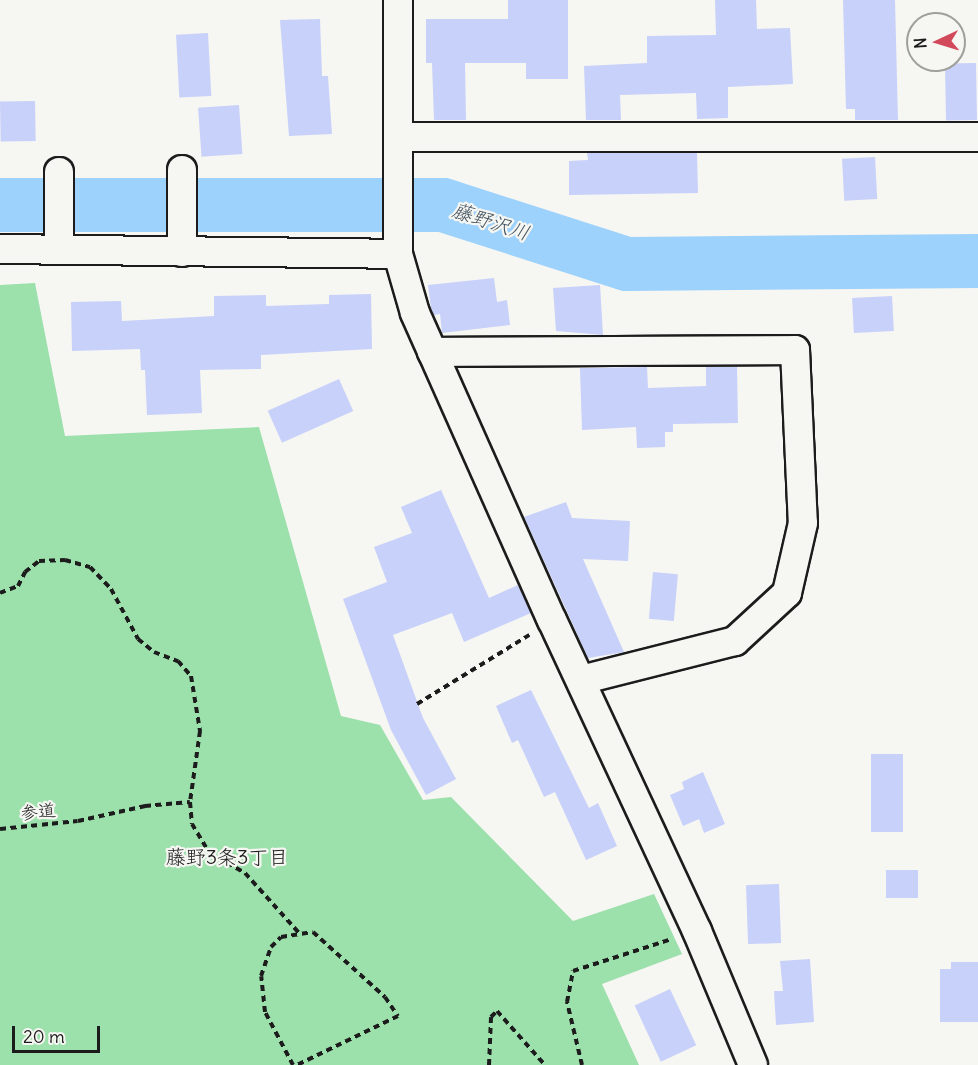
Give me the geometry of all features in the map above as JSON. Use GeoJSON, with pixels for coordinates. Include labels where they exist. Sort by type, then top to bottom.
{"type":"FeatureCollection","features":[{"type":"Feature","properties":{"kind":"street"},"geometry":{"type":"LineString","coordinates":[[398,0],[399,247],[415,313],[552,620],[697,931],[753,1065]]}},
{"type":"Feature","properties":{"kind":"street"},"geometry":{"type":"LineString","coordinates":[[399,150],[978,137]]}},
{"type":"Feature","properties":{"kind":"street"},"geometry":{"type":"LineString","coordinates":[[182,170],[182,252]]}},
{"type":"Feature","properties":{"kind":"street"},"geometry":{"type":"LineString","coordinates":[[58,172],[59,250]]}},
{"type":"Feature","properties":{"kind":"street"},"geometry":{"type":"LineString","coordinates":[[0,249],[182,252],[399,247]]}},
{"type":"Feature","properties":{"kind":"street"},"geometry":{"type":"LineString","coordinates":[[432,352],[795,350],[803,523],[787,593],[735,641],[581,680]]}},
{"type":"Feature","properties":{"kind":"path"},"geometry":{"type":"LineString","coordinates":[[0,593],[18,586],[25,572],[39,561],[65,560],[90,567],[101,577],[138,639],[154,652],[178,661],[191,676],[200,731],[190,802],[192,824],[209,852],[245,873],[299,933]]}},
{"type":"Feature","properties":{"kind":"path"},"geometry":{"type":"LineString","coordinates":[[417,704],[552,620]]}},
{"type":"Feature","properties":{"kind":"path","name":"参道"},"geometry":{"type":"LineString","coordinates":[[0,829],[78,821],[145,806],[190,802]]}},
{"type":"Feature","properties":{"kind":"path"},"geometry":{"type":"LineString","coordinates":[[582,1065],[567,1002],[573,971],[697,931]]}},
{"type":"Feature","properties":{"kind":"path"},"geometry":{"type":"LineString","coordinates":[[313,932],[385,997],[398,1016],[295,1065],[265,1012],[261,976],[271,947],[281,937],[313,932]]}},
{"type":"Feature","properties":{"kind":"path"},"geometry":{"type":"LineString","coordinates":[[489,1065],[491,1017],[497,1011],[545,1065]]}},
{"type":"Feature","properties":{"kind":"green space"},"geometry":{"type":"Polygon","coordinates":[[[35,283],[65,436],[259,427],[341,716],[380,725],[423,800],[451,797],[573,921],[654,894],[682,954],[602,984],[639,1065],[0,1065],[0,285],[35,283]]]}},
{"type":"Feature","properties":{"kind":"building"},"geometry":{"type":"Polygon","coordinates":[[[508,0],[568,0],[568,79],[526,79],[526,63],[465,63],[466,120],[434,120],[432,63],[426,63],[426,19],[508,19],[508,0]]]}},
{"type":"Feature","properties":{"kind":"building"},"geometry":{"type":"Polygon","coordinates":[[[715,0],[756,0],[757,29],[790,28],[793,84],[728,87],[728,118],[697,119],[696,93],[620,95],[621,120],[586,120],[584,66],[647,63],[647,36],[716,35],[715,0]]]}},
{"type":"Feature","properties":{"kind":"building"},"geometry":{"type":"Polygon","coordinates":[[[843,0],[895,0],[898,120],[855,120],[855,109],[846,109],[843,0]]]}},
{"type":"Feature","properties":{"kind":"building"},"geometry":{"type":"Polygon","coordinates":[[[320,19],[322,76],[328,76],[332,134],[289,136],[280,20],[320,19]]]}},
{"type":"Feature","properties":{"kind":"building"},"geometry":{"type":"Polygon","coordinates":[[[208,33],[211,96],[179,98],[176,35],[208,33]]]}},
{"type":"Feature","properties":{"kind":"building"},"geometry":{"type":"Polygon","coordinates":[[[966,63],[976,63],[977,120],[946,121],[945,72],[966,72],[966,63]]]}},
{"type":"Feature","properties":{"kind":"building"},"geometry":{"type":"Polygon","coordinates":[[[35,101],[36,141],[1,142],[0,102],[35,101]]]}},
{"type":"Feature","properties":{"kind":"building"},"geometry":{"type":"Polygon","coordinates":[[[239,105],[242,154],[202,157],[198,108],[239,105]]]}},
{"type":"Feature","properties":{"kind":"building"},"geometry":{"type":"Polygon","coordinates":[[[587,153],[697,153],[698,193],[569,195],[569,161],[588,160],[587,153]]]}},
{"type":"Feature","properties":{"kind":"building"},"geometry":{"type":"Polygon","coordinates":[[[875,157],[877,199],[844,201],[842,159],[875,157]]]}},
{"type":"Feature","properties":{"kind":"building"},"geometry":{"type":"Polygon","coordinates":[[[494,278],[497,302],[507,300],[510,325],[442,333],[440,314],[434,315],[431,308],[428,285],[494,278]]]}},
{"type":"Feature","properties":{"kind":"building"},"geometry":{"type":"Polygon","coordinates":[[[600,285],[603,335],[556,331],[553,288],[600,285]]]}},
{"type":"Feature","properties":{"kind":"building"},"geometry":{"type":"Polygon","coordinates":[[[371,294],[372,349],[261,355],[261,369],[200,370],[202,413],[147,415],[145,370],[141,370],[140,349],[72,351],[71,302],[121,301],[122,321],[214,316],[214,296],[266,295],[266,306],[329,304],[329,295],[371,294]]]}},
{"type":"Feature","properties":{"kind":"building"},"geometry":{"type":"Polygon","coordinates":[[[892,296],[894,331],[854,333],[852,298],[892,296]]]}},
{"type":"Feature","properties":{"kind":"building"},"geometry":{"type":"Polygon","coordinates":[[[647,367],[648,388],[706,386],[706,367],[737,367],[738,423],[673,424],[673,432],[665,432],[665,447],[637,448],[636,427],[582,430],[580,368],[647,367]]]}},
{"type":"Feature","properties":{"kind":"building"},"geometry":{"type":"Polygon","coordinates":[[[339,379],[353,411],[282,443],[268,411],[339,379]]]}},
{"type":"Feature","properties":{"kind":"building"},"geometry":{"type":"Polygon","coordinates":[[[441,490],[489,598],[518,585],[531,613],[464,642],[452,613],[393,635],[423,718],[456,779],[426,795],[391,730],[343,599],[387,582],[374,547],[412,533],[401,507],[441,490]]]}},
{"type":"Feature","properties":{"kind":"building"},"geometry":{"type":"Polygon","coordinates":[[[566,502],[572,518],[630,521],[628,561],[583,559],[624,652],[588,658],[524,517],[566,502]]]}},
{"type":"Feature","properties":{"kind":"building"},"geometry":{"type":"Polygon","coordinates":[[[653,572],[678,574],[674,621],[649,619],[653,572]]]}},
{"type":"Feature","properties":{"kind":"building"},"geometry":{"type":"Polygon","coordinates":[[[531,690],[589,808],[598,803],[617,846],[586,860],[555,792],[544,797],[518,740],[512,743],[496,706],[531,690]]]}},
{"type":"Feature","properties":{"kind":"building"},"geometry":{"type":"Polygon","coordinates":[[[871,754],[903,754],[903,832],[871,832],[871,754]]]}},
{"type":"Feature","properties":{"kind":"building"},"geometry":{"type":"Polygon","coordinates":[[[703,772],[725,824],[704,833],[699,819],[683,826],[670,795],[684,789],[682,782],[703,772]]]}},
{"type":"Feature","properties":{"kind":"building"},"geometry":{"type":"Polygon","coordinates":[[[886,870],[918,870],[918,898],[886,898],[886,870]]]}},
{"type":"Feature","properties":{"kind":"building"},"geometry":{"type":"Polygon","coordinates":[[[779,884],[781,943],[748,944],[746,885],[779,884]]]}},
{"type":"Feature","properties":{"kind":"building"},"geometry":{"type":"Polygon","coordinates":[[[810,959],[814,1022],[776,1025],[774,991],[783,991],[780,961],[810,959]]]}},
{"type":"Feature","properties":{"kind":"building"},"geometry":{"type":"Polygon","coordinates":[[[951,962],[978,962],[978,1022],[940,1022],[940,969],[951,969],[951,962]]]}},
{"type":"Feature","properties":{"kind":"building"},"geometry":{"type":"Polygon","coordinates":[[[670,989],[696,1045],[661,1062],[635,1005],[670,989]]]}},
{"type":"Feature","properties":{"kind":"waterway","name":"藤野沢川"},"geometry":{"type":"LineString","coordinates":[[0,205],[443,205],[627,264],[978,261]]}},
{"type":"Feature","properties":{"kind":"district","name":"藤野3条3丁目"},"geometry":{"type":"Point","coordinates":[227,856]}}]}
